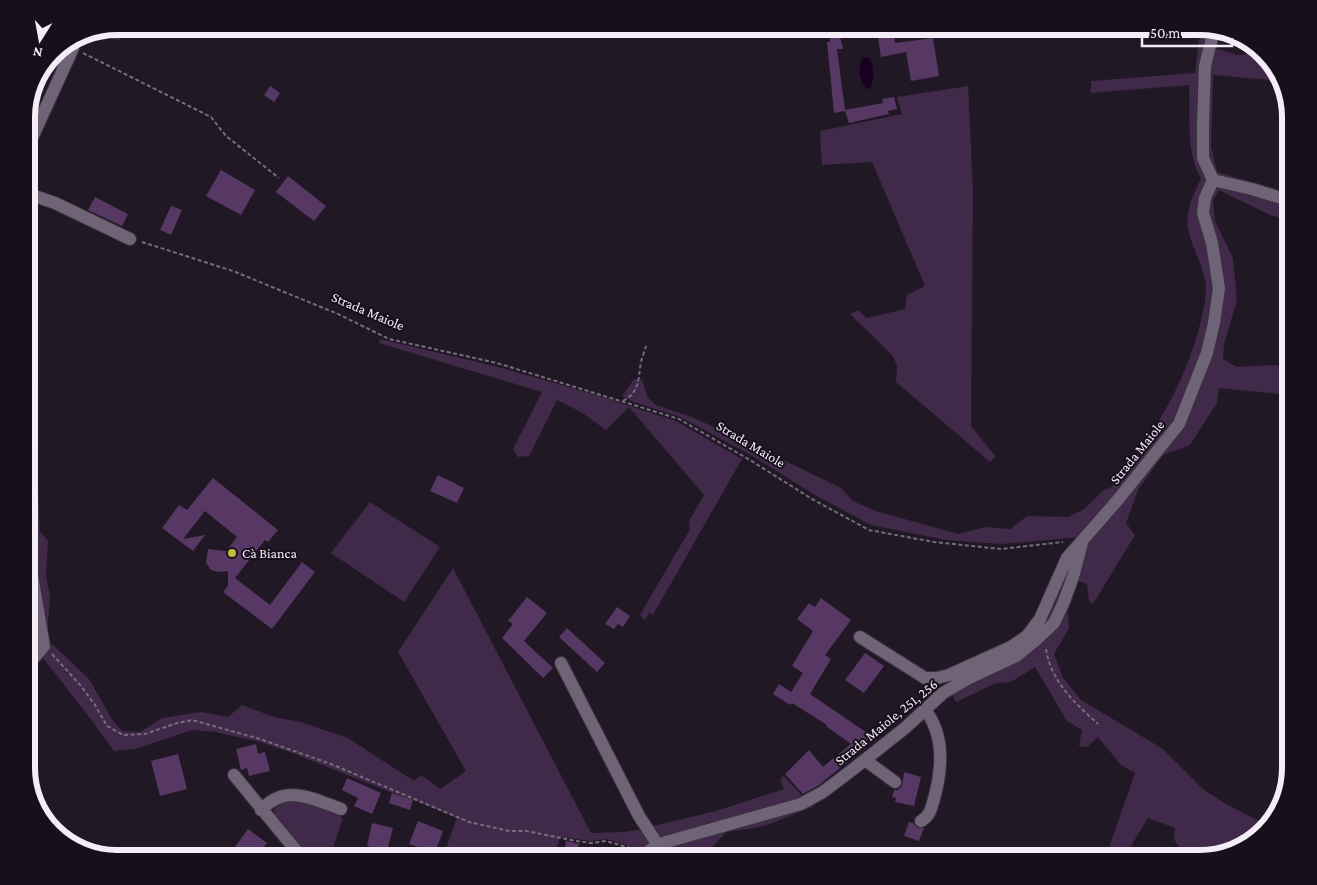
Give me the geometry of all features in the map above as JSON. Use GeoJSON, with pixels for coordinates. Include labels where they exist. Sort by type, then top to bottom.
{"type":"FeatureCollection","features":[{"type":"Feature","properties":{"kind":"street"},"geometry":{"type":"LineString","coordinates":[[1212,36],[1204,66],[1203,158],[1213,180],[1252,188],[1282,198]]}},
{"type":"Feature","properties":{"kind":"street"},"geometry":{"type":"LineString","coordinates":[[35,131],[71,49]]}},
{"type":"Feature","properties":{"kind":"street","name":"Strada Maiole"},"geometry":{"type":"LineString","coordinates":[[1083,540],[1179,424],[1207,352],[1214,323],[1219,288],[1212,243],[1203,213],[1205,198],[1213,180]]}},
{"type":"Feature","properties":{"kind":"street"},"geometry":{"type":"LineString","coordinates":[[35,196],[55,202],[130,239]]}},
{"type":"Feature","properties":{"kind":"street"},"geometry":{"type":"LineString","coordinates":[[860,637],[925,678],[949,675],[1011,647],[1027,636],[1040,619],[1067,558],[1083,540]]}},
{"type":"Feature","properties":{"kind":"street","name":"Strada Maiole, 251, 256"},"geometry":{"type":"LineString","coordinates":[[652,850],[658,845],[691,834],[801,804],[823,792],[905,728],[943,693],[969,678],[1016,656],[1054,623],[1073,577],[1083,540]]}},
{"type":"Feature","properties":{"kind":"street"},"geometry":{"type":"LineString","coordinates":[[35,593],[44,646],[35,656]]}},
{"type":"Feature","properties":{"kind":"street"},"geometry":{"type":"LineString","coordinates":[[560,662],[636,810],[658,845]]}},
{"type":"Feature","properties":{"kind":"street"},"geometry":{"type":"LineString","coordinates":[[921,821],[929,815],[941,768],[940,750],[929,716],[925,710]]}},
{"type":"Feature","properties":{"kind":"street"},"geometry":{"type":"LineString","coordinates":[[864,760],[895,782]]}},
{"type":"Feature","properties":{"kind":"street"},"geometry":{"type":"LineString","coordinates":[[234,775],[294,850]]}},
{"type":"Feature","properties":{"kind":"street"},"geometry":{"type":"LineString","coordinates":[[261,810],[278,797],[290,794],[304,796],[341,809]]}},
{"type":"Feature","properties":{"kind":"path"},"geometry":{"type":"LineString","coordinates":[[78,45],[211,117],[226,136],[279,178]]}},
{"type":"Feature","properties":{"kind":"path","name":"Strada Maiole"},"geometry":{"type":"LineString","coordinates":[[130,239],[233,270],[338,314],[388,338],[497,363],[679,419],[812,499],[869,530],[934,542],[1001,549],[1083,540]]}},
{"type":"Feature","properties":{"kind":"path"},"geometry":{"type":"LineString","coordinates":[[623,401],[632,396],[639,380],[641,362],[646,346]]}},
{"type":"Feature","properties":{"kind":"path"},"geometry":{"type":"LineString","coordinates":[[1045,632],[1046,649],[1053,674],[1065,692],[1098,724]]}},
{"type":"Feature","properties":{"kind":"path"},"geometry":{"type":"LineString","coordinates":[[44,646],[81,686],[107,726],[123,735],[145,734],[192,720],[260,739],[331,764],[469,822],[509,831],[526,831],[576,841],[591,843],[606,841],[634,850]]}},
{"type":"Feature","properties":{"kind":"shaded area"},"geometry":{"type":"Polygon","coordinates":[[[123,35],[119,41],[106,36],[123,35]]]}},
{"type":"Feature","properties":{"kind":"shaded area"},"geometry":{"type":"Polygon","coordinates":[[[1200,35],[1209,36],[1206,44],[1209,180],[1201,196],[1216,289],[1204,352],[1176,421],[1081,537],[1001,544],[946,540],[871,525],[815,495],[749,454],[680,417],[634,402],[622,396],[634,379],[642,380],[648,398],[656,405],[694,418],[755,446],[841,488],[853,501],[876,511],[958,534],[985,527],[1010,529],[1027,516],[1068,517],[1084,509],[1135,464],[1134,460],[1163,414],[1179,383],[1193,349],[1204,310],[1206,287],[1205,278],[1191,240],[1187,222],[1190,204],[1201,178],[1196,168],[1191,145],[1189,85],[1091,93],[1091,81],[1195,73],[1200,35]]]}},
{"type":"Feature","properties":{"kind":"shaded area"},"geometry":{"type":"Polygon","coordinates":[[[1211,47],[1237,55],[1252,54],[1262,63],[1273,79],[1213,75],[1211,147],[1217,172],[1274,189],[1275,193],[1215,179],[1205,157],[1211,47]]]}},
{"type":"Feature","properties":{"kind":"shaded area"},"geometry":{"type":"Polygon","coordinates":[[[868,57],[871,60],[873,76],[871,88],[866,89],[859,70],[863,58],[868,57]]]}},
{"type":"Feature","properties":{"kind":"shaded area"},"geometry":{"type":"Polygon","coordinates":[[[968,86],[973,189],[971,426],[996,457],[990,462],[896,382],[897,366],[893,356],[850,314],[858,310],[867,318],[905,309],[907,295],[925,286],[872,162],[822,165],[820,131],[902,114],[897,97],[968,86]]]}},
{"type":"Feature","properties":{"kind":"shaded area"},"geometry":{"type":"Polygon","coordinates":[[[1212,186],[1282,201],[1282,218],[1270,215],[1219,190],[1213,200],[1215,221],[1233,258],[1237,300],[1224,344],[1223,359],[1237,367],[1282,365],[1282,394],[1219,388],[1217,403],[1190,445],[1163,455],[1138,490],[1126,523],[1135,535],[1093,604],[1089,601],[1087,584],[1079,581],[1067,605],[1069,628],[1054,654],[1063,678],[1081,700],[1163,749],[1204,790],[1226,804],[1261,822],[1250,833],[1232,844],[1211,849],[1181,850],[1174,839],[1175,828],[1148,818],[1128,850],[1108,850],[1135,773],[1121,765],[1098,737],[1087,747],[1079,746],[1082,730],[1067,721],[1035,667],[1011,682],[996,683],[956,702],[952,694],[1048,636],[1045,622],[1072,560],[1182,426],[1218,323],[1206,213],[1212,186]]]}},
{"type":"Feature","properties":{"kind":"shaded area"},"geometry":{"type":"Polygon","coordinates":[[[380,339],[498,367],[593,394],[676,421],[742,459],[653,615],[649,613],[645,620],[640,615],[690,529],[689,521],[704,495],[629,407],[606,430],[581,412],[557,400],[529,456],[518,457],[513,449],[542,392],[379,343],[380,339]]]}},
{"type":"Feature","properties":{"kind":"shaded area"},"geometry":{"type":"Polygon","coordinates":[[[35,480],[38,490],[40,531],[48,541],[46,575],[50,597],[47,634],[35,642],[35,480]]]}},
{"type":"Feature","properties":{"kind":"shaded area"},"geometry":{"type":"Polygon","coordinates":[[[370,502],[440,547],[404,602],[331,553],[370,502]]]}},
{"type":"Feature","properties":{"kind":"shaded area"},"geometry":{"type":"Polygon","coordinates":[[[453,568],[591,833],[644,829],[655,844],[648,850],[640,850],[606,839],[591,841],[560,837],[556,850],[445,850],[457,818],[260,742],[215,732],[192,730],[135,749],[114,751],[43,658],[52,644],[89,679],[113,721],[122,731],[140,732],[162,718],[201,712],[228,717],[242,705],[274,717],[301,722],[348,738],[414,781],[421,775],[440,789],[466,771],[398,652],[453,568]]]}},
{"type":"Feature","properties":{"kind":"shaded area"},"geometry":{"type":"Polygon","coordinates":[[[783,775],[803,797],[659,842],[649,827],[716,811],[784,789],[780,781],[783,775]]]}},
{"type":"Feature","properties":{"kind":"shaded area"},"geometry":{"type":"Polygon","coordinates":[[[299,799],[325,808],[343,818],[332,850],[300,850],[275,821],[274,804],[299,799]]]}},
{"type":"Feature","properties":{"kind":"shaded area"},"geometry":{"type":"Polygon","coordinates":[[[809,803],[813,807],[769,824],[727,831],[709,850],[656,850],[659,847],[809,803]]]}},
{"type":"Feature","properties":{"kind":"building"},"geometry":{"type":"Polygon","coordinates":[[[894,35],[895,43],[933,38],[939,76],[911,81],[906,52],[881,57],[878,38],[894,35]]]}},
{"type":"Feature","properties":{"kind":"building"},"geometry":{"type":"Polygon","coordinates":[[[840,37],[843,49],[837,49],[845,110],[883,103],[882,99],[894,97],[897,109],[888,111],[889,114],[849,123],[845,111],[834,113],[827,42],[830,42],[830,38],[840,37]]]}},
{"type":"Feature","properties":{"kind":"building"},"geometry":{"type":"Polygon","coordinates":[[[270,86],[280,93],[274,102],[264,95],[270,86]]]}},
{"type":"Feature","properties":{"kind":"building"},"geometry":{"type":"Polygon","coordinates":[[[221,170],[255,190],[241,215],[206,196],[221,170]]]}},
{"type":"Feature","properties":{"kind":"building"},"geometry":{"type":"Polygon","coordinates":[[[288,176],[326,206],[314,221],[276,192],[288,176]]]}},
{"type":"Feature","properties":{"kind":"building"},"geometry":{"type":"Polygon","coordinates":[[[95,197],[128,214],[122,226],[88,210],[95,197]]]}},
{"type":"Feature","properties":{"kind":"building"},"geometry":{"type":"Polygon","coordinates":[[[171,206],[182,210],[171,235],[160,230],[171,206]]]}},
{"type":"Feature","properties":{"kind":"building"},"geometry":{"type":"Polygon","coordinates":[[[438,475],[464,488],[457,503],[430,491],[438,475]]]}},
{"type":"Feature","properties":{"kind":"building","name":"Cà Bianca"},"geometry":{"type":"Polygon","coordinates":[[[213,478],[278,530],[268,542],[265,540],[235,578],[270,605],[302,562],[315,572],[272,629],[223,592],[228,586],[228,571],[218,572],[211,570],[206,563],[208,549],[226,551],[237,537],[205,511],[183,539],[205,535],[193,551],[162,528],[179,505],[187,510],[213,478]]]}},
{"type":"Feature","properties":{"kind":"building"},"geometry":{"type":"Polygon","coordinates":[[[527,597],[547,613],[524,641],[553,668],[543,678],[502,638],[513,624],[508,621],[527,597]]]}},
{"type":"Feature","properties":{"kind":"building"},"geometry":{"type":"Polygon","coordinates":[[[821,598],[851,620],[825,655],[831,659],[810,694],[876,739],[819,785],[803,794],[785,774],[809,750],[823,767],[851,744],[827,725],[792,703],[790,705],[773,694],[779,684],[791,692],[803,673],[792,666],[813,631],[797,619],[809,603],[815,607],[821,598]]]}},
{"type":"Feature","properties":{"kind":"building"},"geometry":{"type":"Polygon","coordinates":[[[617,607],[630,616],[623,627],[618,624],[614,629],[605,624],[617,607]]]}},
{"type":"Feature","properties":{"kind":"building"},"geometry":{"type":"Polygon","coordinates":[[[567,628],[605,663],[597,672],[559,637],[567,628]]]}},
{"type":"Feature","properties":{"kind":"building"},"geometry":{"type":"Polygon","coordinates":[[[865,653],[884,666],[864,693],[845,680],[865,653]]]}},
{"type":"Feature","properties":{"kind":"building"},"geometry":{"type":"Polygon","coordinates":[[[256,744],[258,754],[265,752],[270,771],[249,776],[247,768],[241,770],[236,749],[256,744]]]}},
{"type":"Feature","properties":{"kind":"building"},"geometry":{"type":"Polygon","coordinates":[[[178,754],[187,789],[160,796],[151,761],[178,754]]]}},
{"type":"Feature","properties":{"kind":"building"},"geometry":{"type":"Polygon","coordinates":[[[904,772],[921,777],[914,806],[895,802],[896,798],[892,797],[894,790],[898,790],[902,786],[904,772]]]}},
{"type":"Feature","properties":{"kind":"building"},"geometry":{"type":"Polygon","coordinates":[[[347,778],[381,793],[372,814],[354,806],[358,798],[342,790],[347,778]]]}},
{"type":"Feature","properties":{"kind":"building"},"geometry":{"type":"Polygon","coordinates":[[[392,793],[413,800],[410,810],[389,803],[392,793]]]}},
{"type":"Feature","properties":{"kind":"building"},"geometry":{"type":"Polygon","coordinates":[[[418,821],[443,831],[436,850],[426,850],[409,844],[418,821]]]}},
{"type":"Feature","properties":{"kind":"building"},"geometry":{"type":"Polygon","coordinates":[[[909,822],[918,828],[924,828],[919,841],[904,836],[909,822]]]}},
{"type":"Feature","properties":{"kind":"building"},"geometry":{"type":"Polygon","coordinates":[[[372,823],[393,828],[387,850],[367,846],[372,823]]]}},
{"type":"Feature","properties":{"kind":"building"},"geometry":{"type":"Polygon","coordinates":[[[248,829],[267,843],[262,850],[233,850],[248,829]]]}},
{"type":"Feature","properties":{"kind":"building"},"geometry":{"type":"Polygon","coordinates":[[[566,841],[579,844],[578,850],[564,850],[566,841]]]}},
{"type":"Feature","properties":{"kind":"place","name":"Cà Bianca"},"geometry":{"type":"Point","coordinates":[232,553]}}]}
